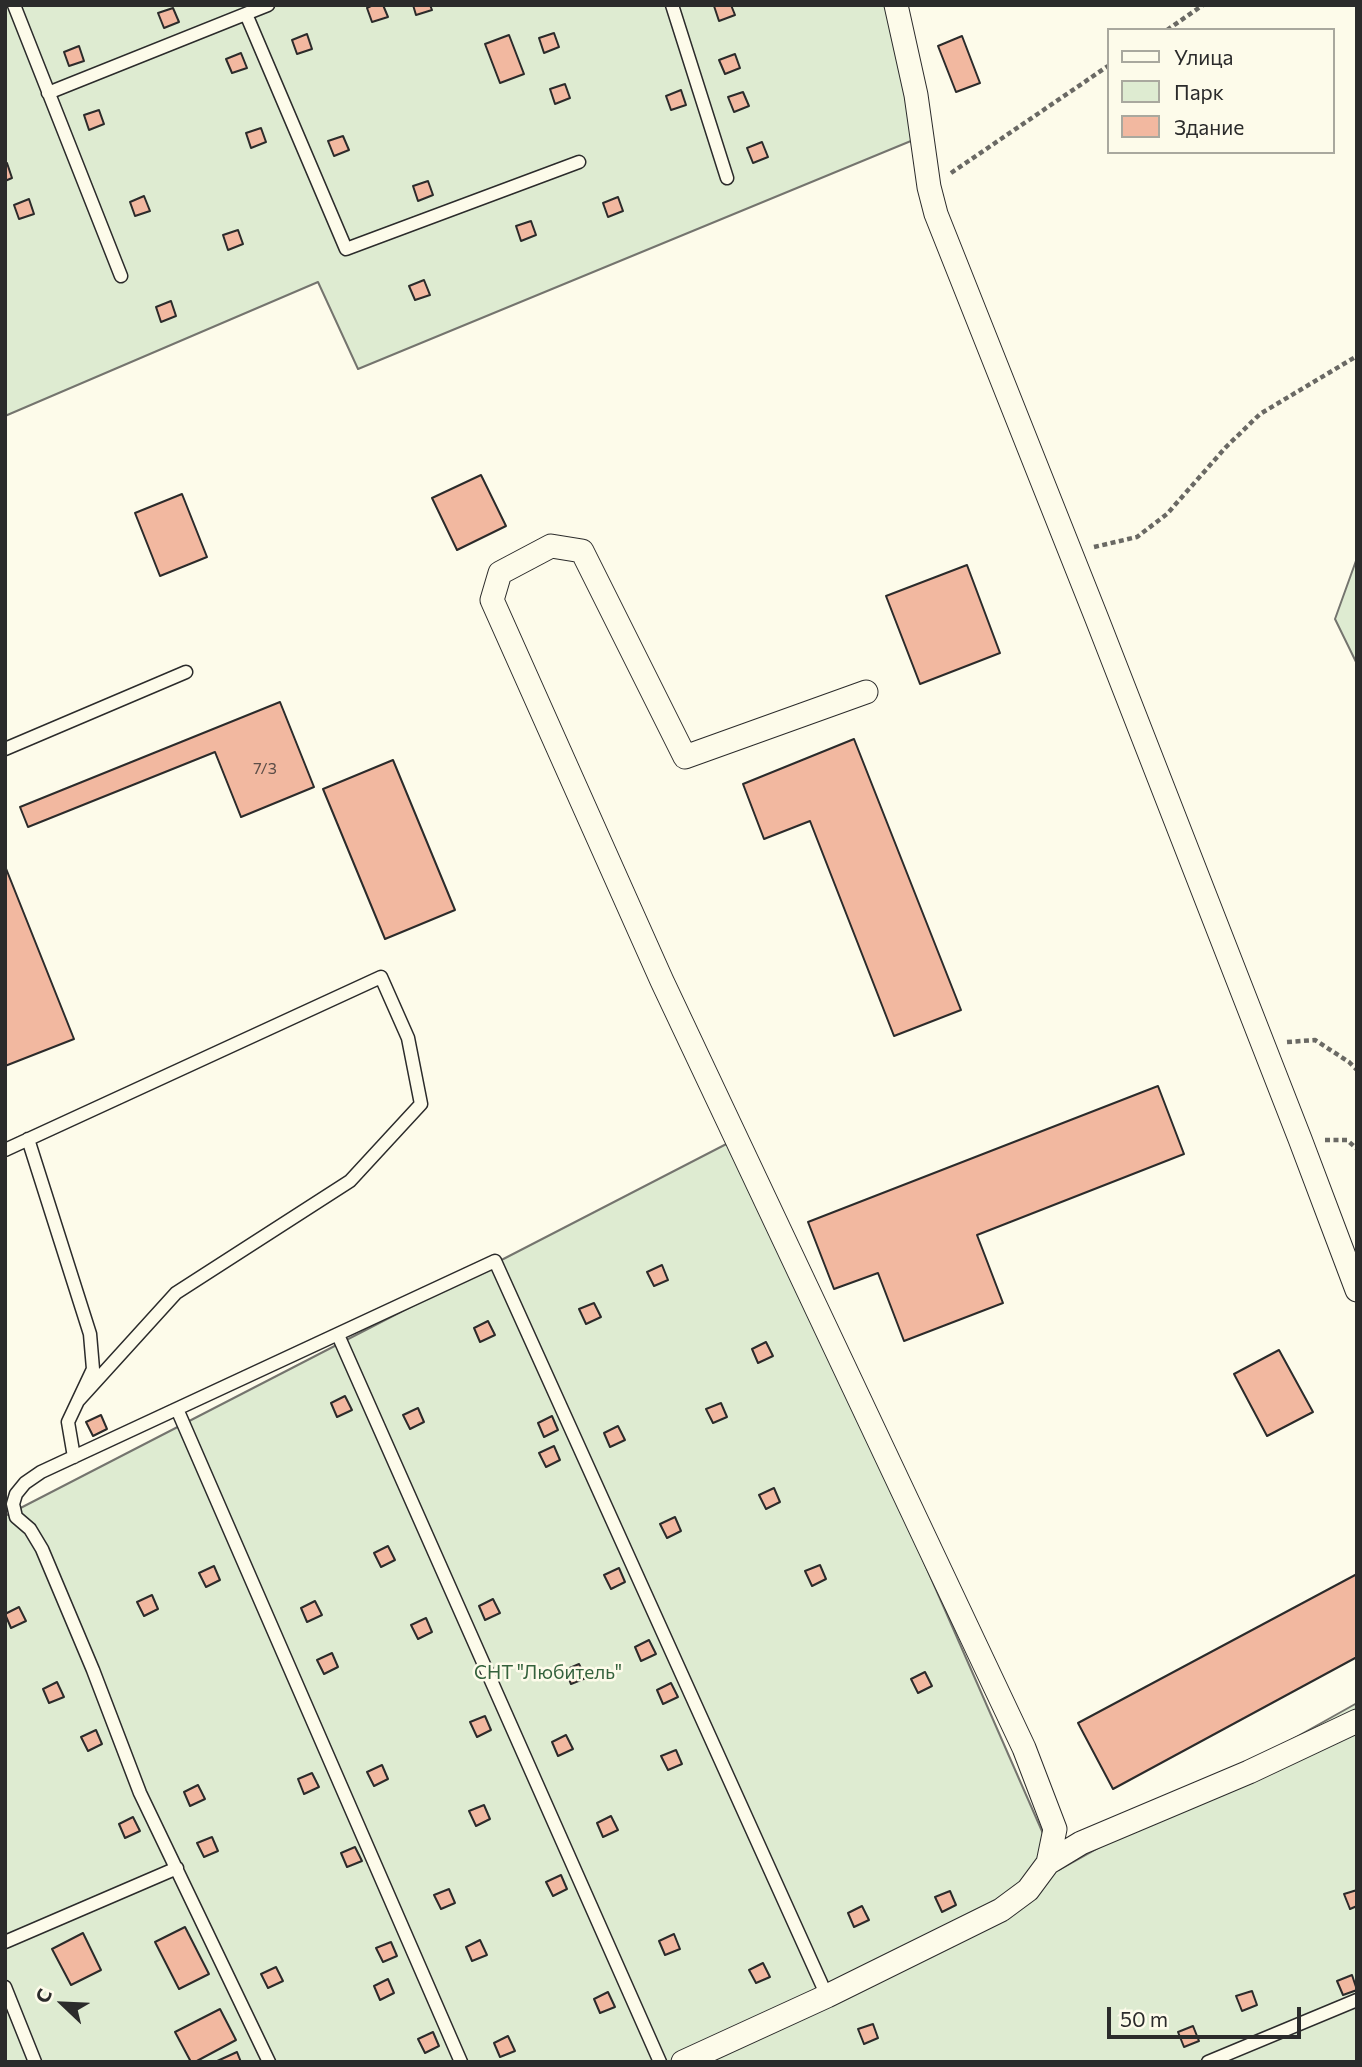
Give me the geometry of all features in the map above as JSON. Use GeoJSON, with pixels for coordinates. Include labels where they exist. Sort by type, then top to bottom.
{"type":"FeatureCollection","features":[{"type":"Feature","properties":{"kind":"street"},"geometry":{"type":"LineString","coordinates":[[896,5],[916,95],[929,187],[936,214],[1357,1290]]}},
{"type":"Feature","properties":{"kind":"street"},"geometry":{"type":"LineString","coordinates":[[866,692],[685,757],[582,551],[551,546],[500,573],[492,600],[662,981],[1024,1748],[1055,1829],[1048,1863]]}},
{"type":"Feature","properties":{"kind":"street"},"geometry":{"type":"LineString","coordinates":[[683,2062],[827,1996],[1001,1910],[1028,1890],[1048,1863],[1081,1843],[1249,1772],[1357,1721]]}},
{"type":"Feature","properties":{"kind":"lane"},"geometry":{"type":"LineString","coordinates":[[15,5],[121,276]]}},
{"type":"Feature","properties":{"kind":"lane"},"geometry":{"type":"LineString","coordinates":[[48,93],[268,5]]}},
{"type":"Feature","properties":{"kind":"lane"},"geometry":{"type":"LineString","coordinates":[[672,5],[727,178]]}},
{"type":"Feature","properties":{"kind":"lane"},"geometry":{"type":"LineString","coordinates":[[246,14],[346,248],[579,162]]}},
{"type":"Feature","properties":{"kind":"lane"},"geometry":{"type":"LineString","coordinates":[[5,749],[186,672]]}},
{"type":"Feature","properties":{"kind":"lane"},"geometry":{"type":"LineString","coordinates":[[5,1150],[381,977],[408,1038],[421,1104],[350,1181],[176,1293],[78,1401]]}},
{"type":"Feature","properties":{"kind":"lane"},"geometry":{"type":"LineString","coordinates":[[28,1139],[90,1334],[93,1368],[68,1422],[74,1457]]}},
{"type":"Feature","properties":{"kind":"lane"},"geometry":{"type":"LineString","coordinates":[[269,2062],[140,1793],[93,1670],[42,1549],[30,1528],[11,1520],[13,1504],[16,1494],[25,1483],[41,1472],[495,1261],[827,1996]]}},
{"type":"Feature","properties":{"kind":"lane"},"geometry":{"type":"LineString","coordinates":[[338,1335],[660,2062]]}},
{"type":"Feature","properties":{"kind":"lane"},"geometry":{"type":"LineString","coordinates":[[177,1409],[461,2062]]}},
{"type":"Feature","properties":{"kind":"lane"},"geometry":{"type":"LineString","coordinates":[[5,1942],[177,1868]]}},
{"type":"Feature","properties":{"kind":"lane"},"geometry":{"type":"LineString","coordinates":[[5,1987],[35,2062]]}},
{"type":"Feature","properties":{"kind":"lane"},"geometry":{"type":"LineString","coordinates":[[1208,2062],[1357,2000]]}},
{"type":"Feature","properties":{"kind":"path"},"geometry":{"type":"LineString","coordinates":[[1170,28],[1203,5]]}},
{"type":"Feature","properties":{"kind":"path"},"geometry":{"type":"LineString","coordinates":[[929,187],[1106,67]]}},
{"type":"Feature","properties":{"kind":"path"},"geometry":{"type":"LineString","coordinates":[[1070,552],[1138,537],[1167,514],[1226,447],[1261,414],[1357,356]]}},
{"type":"Feature","properties":{"kind":"path"},"geometry":{"type":"LineString","coordinates":[[1265,1050],[1292,1040],[1315,1040],[1357,1070]]}},
{"type":"Feature","properties":{"kind":"path"},"geometry":{"type":"LineString","coordinates":[[1300,1139],[1347,1140],[1357,1149]]}},
{"type":"Feature","properties":{"kind":"green space"},"geometry":{"type":"Polygon","coordinates":[[[5,5],[888,5],[923,136],[358,369],[318,282],[5,416],[5,5]]]}},
{"type":"Feature","properties":{"kind":"green space"},"geometry":{"type":"Polygon","coordinates":[[[1357,558],[1357,664],[1335,619],[1357,558]]]}},
{"type":"Feature","properties":{"kind":"green space","name":"СНТ \"Любитель\""},"geometry":{"type":"Polygon","coordinates":[[[738,1138],[1059,1870],[1357,1703],[1357,2062],[5,2062],[5,1516],[738,1138]]]}},
{"type":"Feature","properties":{"kind":"building"},"geometry":{"type":"Polygon","coordinates":[[[383,5],[388,17],[372,22],[367,8],[383,5]]]}},
{"type":"Feature","properties":{"kind":"building"},"geometry":{"type":"Polygon","coordinates":[[[413,5],[430,5],[432,10],[416,15],[413,5]]]}},
{"type":"Feature","properties":{"kind":"building"},"geometry":{"type":"Polygon","coordinates":[[[731,5],[735,15],[719,21],[714,6],[731,5]]]}},
{"type":"Feature","properties":{"kind":"building"},"geometry":{"type":"Polygon","coordinates":[[[173,8],[179,22],[164,28],[158,13],[173,8]]]}},
{"type":"Feature","properties":{"kind":"building"},"geometry":{"type":"Polygon","coordinates":[[[554,33],[559,47],[544,53],[539,38],[554,33]]]}},
{"type":"Feature","properties":{"kind":"building"},"geometry":{"type":"Polygon","coordinates":[[[307,34],[312,49],[297,54],[292,40],[307,34]]]}},
{"type":"Feature","properties":{"kind":"building"},"geometry":{"type":"Polygon","coordinates":[[[509,35],[524,74],[500,83],[485,44],[509,35]]]}},
{"type":"Feature","properties":{"kind":"building"},"geometry":{"type":"Polygon","coordinates":[[[962,36],[980,83],[956,92],[938,46],[962,36]]]}},
{"type":"Feature","properties":{"kind":"building"},"geometry":{"type":"Polygon","coordinates":[[[79,46],[84,61],[69,66],[64,52],[79,46]]]}},
{"type":"Feature","properties":{"kind":"building"},"geometry":{"type":"Polygon","coordinates":[[[241,53],[247,68],[232,73],[226,59],[241,53]]]}},
{"type":"Feature","properties":{"kind":"building"},"geometry":{"type":"Polygon","coordinates":[[[735,54],[740,68],[725,74],[719,60],[735,54]]]}},
{"type":"Feature","properties":{"kind":"building"},"geometry":{"type":"Polygon","coordinates":[[[565,84],[570,98],[555,104],[550,89],[565,84]]]}},
{"type":"Feature","properties":{"kind":"building"},"geometry":{"type":"Polygon","coordinates":[[[681,90],[686,105],[671,110],[666,96],[681,90]]]}},
{"type":"Feature","properties":{"kind":"building"},"geometry":{"type":"Polygon","coordinates":[[[743,92],[749,106],[734,112],[728,97],[743,92]]]}},
{"type":"Feature","properties":{"kind":"building"},"geometry":{"type":"Polygon","coordinates":[[[99,110],[104,124],[89,130],[84,115],[99,110]]]}},
{"type":"Feature","properties":{"kind":"building"},"geometry":{"type":"Polygon","coordinates":[[[261,128],[266,142],[251,148],[246,133],[261,128]]]}},
{"type":"Feature","properties":{"kind":"building"},"geometry":{"type":"Polygon","coordinates":[[[343,136],[349,150],[334,156],[328,141],[343,136]]]}},
{"type":"Feature","properties":{"kind":"building"},"geometry":{"type":"Polygon","coordinates":[[[762,142],[768,157],[753,163],[747,148],[762,142]]]}},
{"type":"Feature","properties":{"kind":"building"},"geometry":{"type":"Polygon","coordinates":[[[7,163],[12,178],[5,181],[5,164],[7,163]]]}},
{"type":"Feature","properties":{"kind":"building"},"geometry":{"type":"Polygon","coordinates":[[[428,181],[433,195],[418,201],[413,186],[428,181]]]}},
{"type":"Feature","properties":{"kind":"building"},"geometry":{"type":"Polygon","coordinates":[[[144,196],[150,211],[135,216],[130,202],[144,196]]]}},
{"type":"Feature","properties":{"kind":"building"},"geometry":{"type":"Polygon","coordinates":[[[618,197],[623,211],[608,217],[603,203],[618,197]]]}},
{"type":"Feature","properties":{"kind":"building"},"geometry":{"type":"Polygon","coordinates":[[[29,199],[34,214],[19,219],[14,205],[29,199]]]}},
{"type":"Feature","properties":{"kind":"building"},"geometry":{"type":"Polygon","coordinates":[[[531,221],[536,235],[521,241],[516,226],[531,221]]]}},
{"type":"Feature","properties":{"kind":"building"},"geometry":{"type":"Polygon","coordinates":[[[238,230],[243,244],[228,250],[223,235],[238,230]]]}},
{"type":"Feature","properties":{"kind":"building"},"geometry":{"type":"Polygon","coordinates":[[[424,280],[430,295],[415,300],[409,286],[424,280]]]}},
{"type":"Feature","properties":{"kind":"building"},"geometry":{"type":"Polygon","coordinates":[[[171,301],[176,316],[161,322],[156,307],[171,301]]]}},
{"type":"Feature","properties":{"kind":"building"},"geometry":{"type":"Polygon","coordinates":[[[481,475],[506,526],[457,550],[432,498],[481,475]]]}},
{"type":"Feature","properties":{"kind":"building"},"geometry":{"type":"Polygon","coordinates":[[[182,494],[207,557],[160,576],[135,513],[182,494]]]}},
{"type":"Feature","properties":{"kind":"building"},"geometry":{"type":"Polygon","coordinates":[[[967,565],[1000,653],[920,684],[886,596],[967,565]]]}},
{"type":"Feature","properties":{"kind":"building"},"geometry":{"type":"Polygon","coordinates":[[[280,702],[314,787],[241,817],[215,752],[28,827],[20,807],[280,702]]]}},
{"type":"Feature","properties":{"kind":"building"},"geometry":{"type":"Polygon","coordinates":[[[854,739],[961,1010],[894,1036],[810,821],[764,839],[743,784],[854,739]]]}},
{"type":"Feature","properties":{"kind":"building"},"geometry":{"type":"Polygon","coordinates":[[[393,760],[455,910],[385,939],[323,789],[393,760]]]}},
{"type":"Feature","properties":{"kind":"building"},"geometry":{"type":"Polygon","coordinates":[[[5,866],[74,1039],[5,1066],[5,866]]]}},
{"type":"Feature","properties":{"kind":"building"},"geometry":{"type":"Polygon","coordinates":[[[1158,1086],[1184,1154],[977,1235],[1003,1303],[904,1341],[878,1273],[834,1289],[808,1222],[1158,1086]]]}},
{"type":"Feature","properties":{"kind":"building"},"geometry":{"type":"Polygon","coordinates":[[[662,1265],[668,1280],[654,1286],[647,1272],[662,1265]]]}},
{"type":"Feature","properties":{"kind":"building"},"geometry":{"type":"Polygon","coordinates":[[[594,1303],[601,1317],[586,1324],[579,1309],[594,1303]]]}},
{"type":"Feature","properties":{"kind":"building"},"geometry":{"type":"Polygon","coordinates":[[[488,1321],[495,1335],[480,1342],[474,1328],[488,1321]]]}},
{"type":"Feature","properties":{"kind":"building"},"geometry":{"type":"Polygon","coordinates":[[[766,1342],[773,1356],[758,1363],[752,1349],[766,1342]]]}},
{"type":"Feature","properties":{"kind":"building"},"geometry":{"type":"Polygon","coordinates":[[[1279,1350],[1313,1412],[1267,1436],[1234,1374],[1279,1350]]]}},
{"type":"Feature","properties":{"kind":"building"},"geometry":{"type":"Polygon","coordinates":[[[345,1396],[352,1410],[337,1417],[331,1403],[345,1396]]]}},
{"type":"Feature","properties":{"kind":"building"},"geometry":{"type":"Polygon","coordinates":[[[721,1403],[727,1417],[713,1423],[706,1409],[721,1403]]]}},
{"type":"Feature","properties":{"kind":"building"},"geometry":{"type":"Polygon","coordinates":[[[418,1408],[424,1422],[410,1429],[403,1415],[418,1408]]]}},
{"type":"Feature","properties":{"kind":"building"},"geometry":{"type":"Polygon","coordinates":[[[101,1415],[107,1429],[93,1436],[86,1422],[101,1415]]]}},
{"type":"Feature","properties":{"kind":"building"},"geometry":{"type":"Polygon","coordinates":[[[552,1416],[558,1430],[544,1437],[538,1423],[552,1416]]]}},
{"type":"Feature","properties":{"kind":"building"},"geometry":{"type":"Polygon","coordinates":[[[618,1426],[625,1440],[610,1447],[604,1433],[618,1426]]]}},
{"type":"Feature","properties":{"kind":"building"},"geometry":{"type":"Polygon","coordinates":[[[554,1446],[560,1460],[546,1467],[539,1453],[554,1446]]]}},
{"type":"Feature","properties":{"kind":"building"},"geometry":{"type":"Polygon","coordinates":[[[774,1488],[780,1502],[766,1509],[759,1495],[774,1488]]]}},
{"type":"Feature","properties":{"kind":"building"},"geometry":{"type":"Polygon","coordinates":[[[675,1517],[681,1531],[667,1538],[660,1524],[675,1517]]]}},
{"type":"Feature","properties":{"kind":"building"},"geometry":{"type":"Polygon","coordinates":[[[388,1546],[395,1560],[381,1567],[374,1553],[388,1546]]]}},
{"type":"Feature","properties":{"kind":"building"},"geometry":{"type":"Polygon","coordinates":[[[820,1565],[826,1579],[812,1586],[805,1571],[820,1565]]]}},
{"type":"Feature","properties":{"kind":"building"},"geometry":{"type":"Polygon","coordinates":[[[214,1566],[220,1580],[206,1587],[199,1573],[214,1566]]]}},
{"type":"Feature","properties":{"kind":"building"},"geometry":{"type":"Polygon","coordinates":[[[619,1568],[625,1582],[611,1589],[604,1575],[619,1568]]]}},
{"type":"Feature","properties":{"kind":"building"},"geometry":{"type":"Polygon","coordinates":[[[1357,1574],[1357,1657],[1113,1789],[1078,1723],[1357,1574]]]}},
{"type":"Feature","properties":{"kind":"building"},"geometry":{"type":"Polygon","coordinates":[[[152,1595],[158,1609],[144,1616],[137,1602],[152,1595]]]}},
{"type":"Feature","properties":{"kind":"building"},"geometry":{"type":"Polygon","coordinates":[[[493,1599],[500,1613],[485,1620],[479,1606],[493,1599]]]}},
{"type":"Feature","properties":{"kind":"building"},"geometry":{"type":"Polygon","coordinates":[[[315,1601],[322,1615],[307,1622],[301,1608],[315,1601]]]}},
{"type":"Feature","properties":{"kind":"building"},"geometry":{"type":"Polygon","coordinates":[[[19,1607],[26,1621],[11,1628],[5,1614],[19,1607]]]}},
{"type":"Feature","properties":{"kind":"building"},"geometry":{"type":"Polygon","coordinates":[[[426,1618],[432,1632],[418,1639],[411,1625],[426,1618]]]}},
{"type":"Feature","properties":{"kind":"building"},"geometry":{"type":"Polygon","coordinates":[[[649,1640],[656,1654],[641,1661],[635,1647],[649,1640]]]}},
{"type":"Feature","properties":{"kind":"building"},"geometry":{"type":"Polygon","coordinates":[[[332,1653],[338,1667],[324,1674],[317,1660],[332,1653]]]}},
{"type":"Feature","properties":{"kind":"building"},"geometry":{"type":"Polygon","coordinates":[[[579,1664],[586,1678],[571,1684],[565,1670],[579,1664]]]}},
{"type":"Feature","properties":{"kind":"building"},"geometry":{"type":"Polygon","coordinates":[[[925,1672],[932,1686],[918,1693],[911,1679],[925,1672]]]}},
{"type":"Feature","properties":{"kind":"building"},"geometry":{"type":"Polygon","coordinates":[[[57,1682],[64,1697],[49,1703],[43,1689],[57,1682]]]}},
{"type":"Feature","properties":{"kind":"building"},"geometry":{"type":"Polygon","coordinates":[[[671,1683],[678,1697],[663,1704],[657,1690],[671,1683]]]}},
{"type":"Feature","properties":{"kind":"building"},"geometry":{"type":"Polygon","coordinates":[[[485,1716],[491,1730],[477,1737],[470,1722],[485,1716]]]}},
{"type":"Feature","properties":{"kind":"building"},"geometry":{"type":"Polygon","coordinates":[[[96,1730],[102,1744],[88,1751],[81,1737],[96,1730]]]}},
{"type":"Feature","properties":{"kind":"building"},"geometry":{"type":"Polygon","coordinates":[[[566,1735],[573,1749],[558,1756],[552,1742],[566,1735]]]}},
{"type":"Feature","properties":{"kind":"building"},"geometry":{"type":"Polygon","coordinates":[[[676,1750],[682,1764],[668,1770],[661,1756],[676,1750]]]}},
{"type":"Feature","properties":{"kind":"building"},"geometry":{"type":"Polygon","coordinates":[[[382,1765],[388,1779],[374,1786],[367,1772],[382,1765]]]}},
{"type":"Feature","properties":{"kind":"building"},"geometry":{"type":"Polygon","coordinates":[[[312,1773],[319,1787],[304,1794],[298,1779],[312,1773]]]}},
{"type":"Feature","properties":{"kind":"building"},"geometry":{"type":"Polygon","coordinates":[[[198,1785],[205,1799],[190,1806],[184,1792],[198,1785]]]}},
{"type":"Feature","properties":{"kind":"building"},"geometry":{"type":"Polygon","coordinates":[[[484,1805],[490,1819],[476,1826],[469,1811],[484,1805]]]}},
{"type":"Feature","properties":{"kind":"building"},"geometry":{"type":"Polygon","coordinates":[[[611,1816],[618,1830],[603,1837],[597,1823],[611,1816]]]}},
{"type":"Feature","properties":{"kind":"building"},"geometry":{"type":"Polygon","coordinates":[[[133,1817],[140,1831],[125,1838],[119,1824],[133,1817]]]}},
{"type":"Feature","properties":{"kind":"building"},"geometry":{"type":"Polygon","coordinates":[[[212,1837],[218,1851],[204,1857],[197,1843],[212,1837]]]}},
{"type":"Feature","properties":{"kind":"building"},"geometry":{"type":"Polygon","coordinates":[[[355,1847],[362,1861],[347,1867],[341,1853],[355,1847]]]}},
{"type":"Feature","properties":{"kind":"building"},"geometry":{"type":"Polygon","coordinates":[[[561,1875],[567,1889],[553,1896],[546,1882],[561,1875]]]}},
{"type":"Feature","properties":{"kind":"building"},"geometry":{"type":"Polygon","coordinates":[[[449,1889],[455,1903],[441,1909],[434,1895],[449,1889]]]}},
{"type":"Feature","properties":{"kind":"building"},"geometry":{"type":"Polygon","coordinates":[[[1357,1890],[1357,1906],[1350,1909],[1344,1894],[1357,1890]]]}},
{"type":"Feature","properties":{"kind":"building"},"geometry":{"type":"Polygon","coordinates":[[[950,1891],[956,1905],[942,1912],[935,1897],[950,1891]]]}},
{"type":"Feature","properties":{"kind":"building"},"geometry":{"type":"Polygon","coordinates":[[[862,1906],[869,1920],[854,1927],[848,1913],[862,1906]]]}},
{"type":"Feature","properties":{"kind":"building"},"geometry":{"type":"Polygon","coordinates":[[[185,1927],[209,1974],[179,1989],[155,1942],[185,1927]]]}},
{"type":"Feature","properties":{"kind":"building"},"geometry":{"type":"Polygon","coordinates":[[[83,1933],[101,1970],[71,1985],[52,1949],[83,1933]]]}},
{"type":"Feature","properties":{"kind":"building"},"geometry":{"type":"Polygon","coordinates":[[[674,1934],[680,1949],[665,1955],[659,1941],[674,1934]]]}},
{"type":"Feature","properties":{"kind":"building"},"geometry":{"type":"Polygon","coordinates":[[[480,1940],[487,1955],[472,1961],[466,1947],[480,1940]]]}},
{"type":"Feature","properties":{"kind":"building"},"geometry":{"type":"Polygon","coordinates":[[[391,1942],[397,1956],[383,1962],[376,1948],[391,1942]]]}},
{"type":"Feature","properties":{"kind":"building"},"geometry":{"type":"Polygon","coordinates":[[[763,1963],[770,1977],[756,1983],[749,1970],[763,1963]]]}},
{"type":"Feature","properties":{"kind":"building"},"geometry":{"type":"Polygon","coordinates":[[[276,1967],[283,1981],[268,1988],[261,1974],[276,1967]]]}},
{"type":"Feature","properties":{"kind":"building"},"geometry":{"type":"Polygon","coordinates":[[[1352,1975],[1357,1990],[1343,1995],[1337,1981],[1352,1975]]]}},
{"type":"Feature","properties":{"kind":"building"},"geometry":{"type":"Polygon","coordinates":[[[388,1979],[394,1993],[380,2000],[374,1986],[388,1979]]]}},
{"type":"Feature","properties":{"kind":"building"},"geometry":{"type":"Polygon","coordinates":[[[1252,1991],[1257,2005],[1242,2011],[1236,1996],[1252,1991]]]}},
{"type":"Feature","properties":{"kind":"building"},"geometry":{"type":"Polygon","coordinates":[[[608,1992],[615,2007],[600,2013],[594,1999],[608,1992]]]}},
{"type":"Feature","properties":{"kind":"building"},"geometry":{"type":"Polygon","coordinates":[[[220,2009],[236,2040],[191,2062],[175,2032],[220,2009]]]}},
{"type":"Feature","properties":{"kind":"building"},"geometry":{"type":"Polygon","coordinates":[[[873,2024],[878,2038],[864,2044],[858,2029],[873,2024]]]}},
{"type":"Feature","properties":{"kind":"building"},"geometry":{"type":"Polygon","coordinates":[[[1193,2026],[1199,2041],[1184,2047],[1178,2032],[1193,2026]]]}},
{"type":"Feature","properties":{"kind":"building"},"geometry":{"type":"Polygon","coordinates":[[[433,2032],[439,2046],[425,2053],[418,2039],[433,2032]]]}},
{"type":"Feature","properties":{"kind":"building"},"geometry":{"type":"Polygon","coordinates":[[[508,2036],[515,2051],[500,2057],[494,2043],[508,2036]]]}},
{"type":"Feature","properties":{"kind":"building"},"geometry":{"type":"Polygon","coordinates":[[[237,2052],[241,2062],[215,2062],[237,2052]]]}}]}
